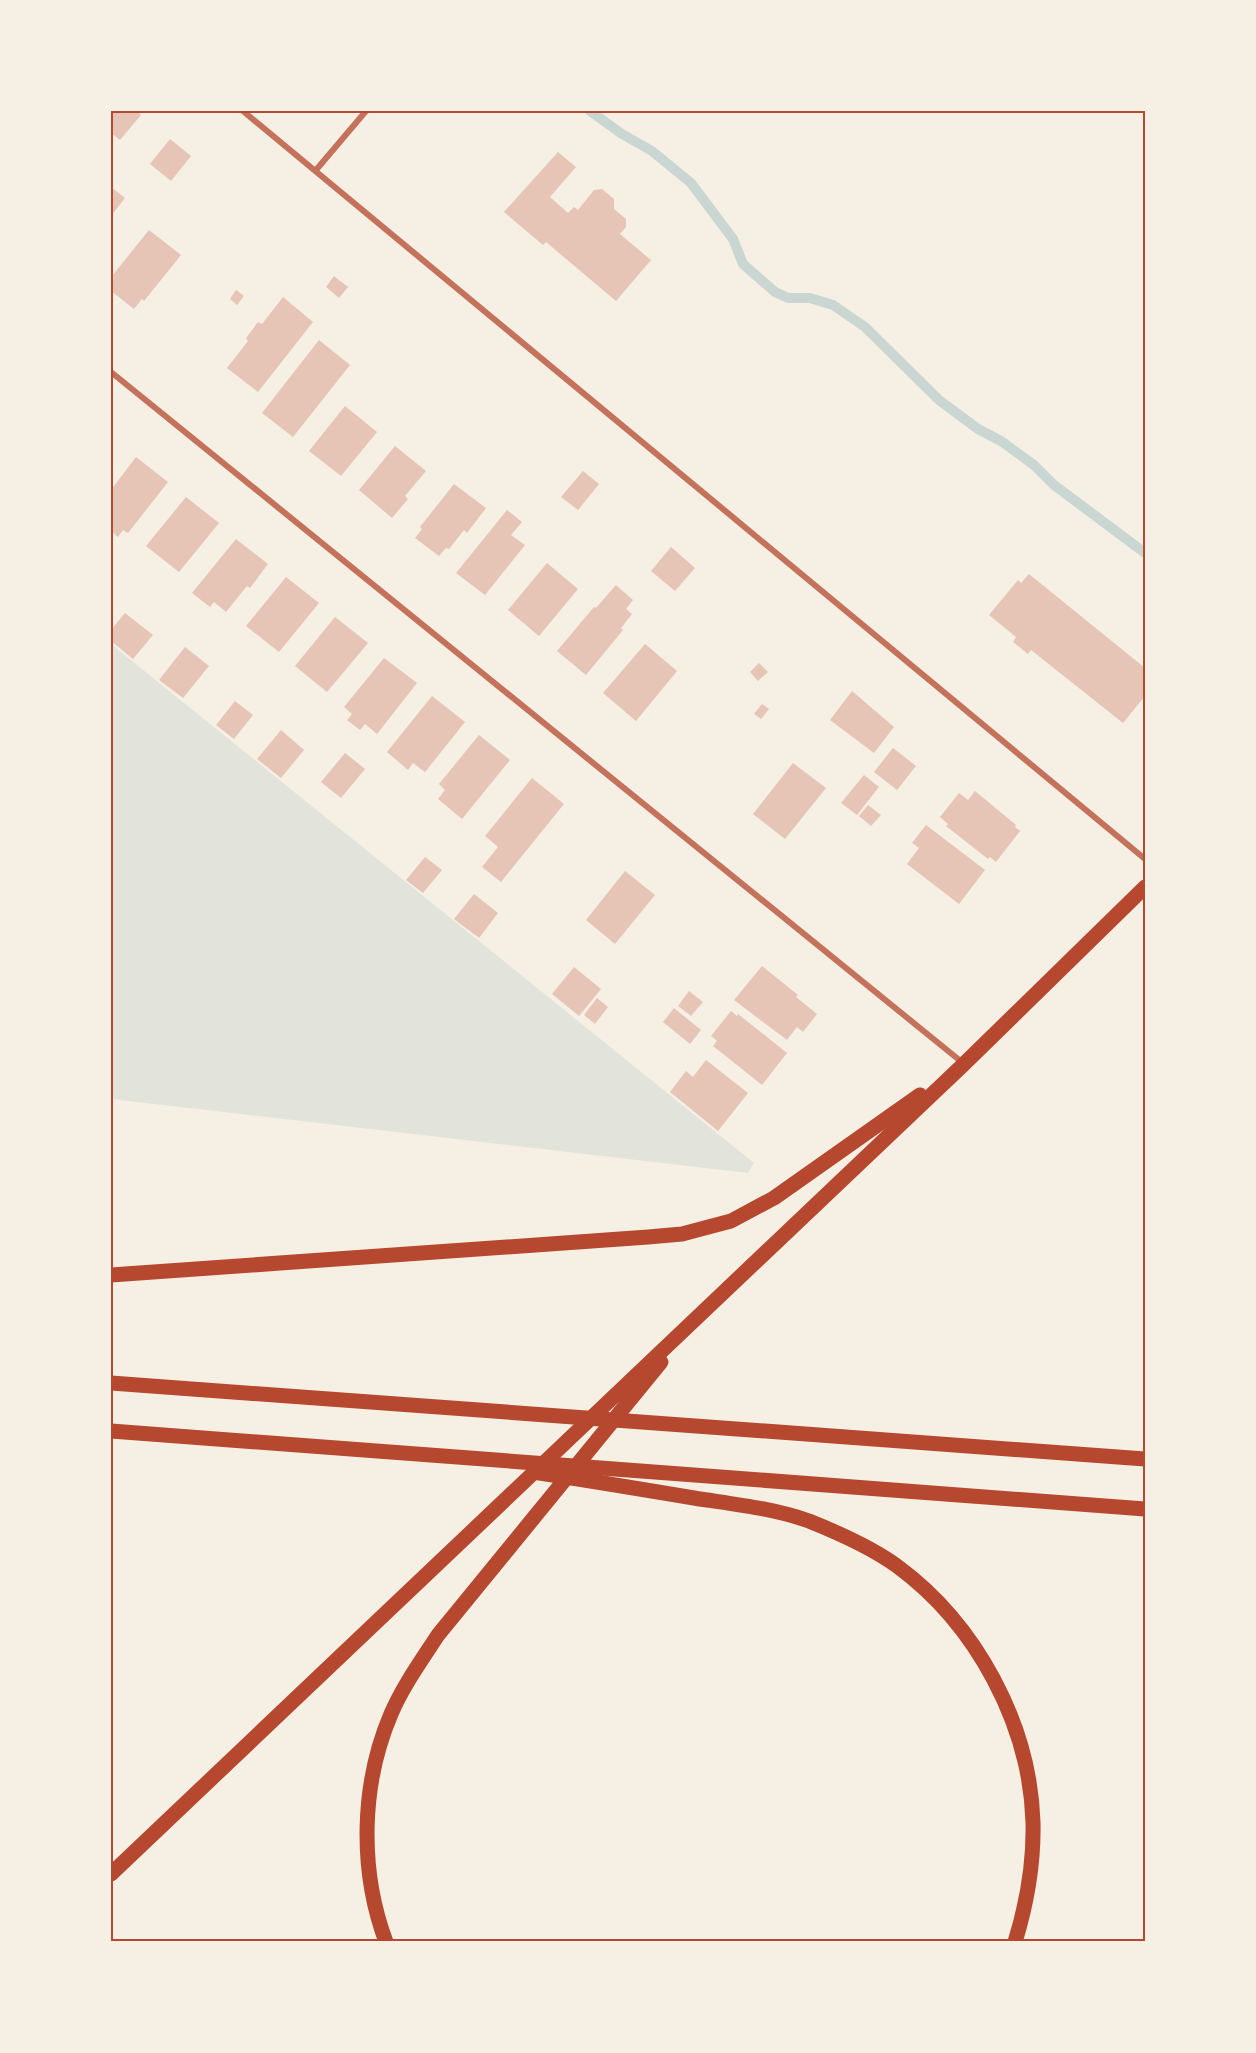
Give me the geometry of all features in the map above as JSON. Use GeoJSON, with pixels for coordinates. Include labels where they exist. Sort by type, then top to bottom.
{"type":"FeatureCollection","features":[{"type":"Feature","properties":{"kind":"main road"},"geometry":{"type":"LineString","coordinates":[[111,1874],[964,1064],[1145,887]]}},
{"type":"Feature","properties":{"kind":"main road"},"geometry":{"type":"LineString","coordinates":[[111,1275],[682,1234],[731,1221],[774,1198],[964,1064]]}},
{"type":"Feature","properties":{"kind":"main road"},"geometry":{"type":"LineString","coordinates":[[386,1942],[372,1887],[367,1840],[369,1798],[377,1755],[391,1714],[412,1674],[438,1635],[702,1313]]}},
{"type":"Feature","properties":{"kind":"main road"},"geometry":{"type":"LineString","coordinates":[[111,1383],[1145,1459]]}},
{"type":"Feature","properties":{"kind":"main road"},"geometry":{"type":"LineString","coordinates":[[111,1431],[1145,1509]]}},
{"type":"Feature","properties":{"kind":"main road"},"geometry":{"type":"LineString","coordinates":[[432,1455],[760,1508],[807,1521],[854,1540],[897,1566],[933,1597],[967,1636],[994,1678],[1013,1724],[1026,1769],[1033,1821],[1031,1870],[1023,1916],[1015,1942]]}},
{"type":"Feature","properties":{"kind":"street"},"geometry":{"type":"LineString","coordinates":[[243,111],[1145,859]]}},
{"type":"Feature","properties":{"kind":"street"},"geometry":{"type":"LineString","coordinates":[[316,170],[366,111]]}},
{"type":"Feature","properties":{"kind":"street"},"geometry":{"type":"LineString","coordinates":[[111,372],[964,1064]]}},
{"type":"Feature","properties":{"kind":"shaded area"},"geometry":{"type":"Polygon","coordinates":[[[111,644],[754,1163],[748,1173],[111,1099],[111,644]]]}},
{"type":"Feature","properties":{"kind":"building"},"geometry":{"type":"Polygon","coordinates":[[[111,111],[137,111],[141,115],[120,140],[111,133],[111,111]]]}},
{"type":"Feature","properties":{"kind":"building"},"geometry":{"type":"Polygon","coordinates":[[[170,139],[191,156],[171,181],[150,164],[170,139]]]}},
{"type":"Feature","properties":{"kind":"building"},"geometry":{"type":"Polygon","coordinates":[[[558,152],[576,167],[550,197],[568,213],[574,207],[578,210],[594,190],[602,189],[614,199],[614,209],[626,219],[626,227],[620,234],[651,260],[616,301],[546,242],[543,245],[504,212],[558,152]]]}},
{"type":"Feature","properties":{"kind":"building"},"geometry":{"type":"Polygon","coordinates":[[[111,187],[125,198],[111,216],[111,187]]]}},
{"type":"Feature","properties":{"kind":"building"},"geometry":{"type":"Polygon","coordinates":[[[149,230],[181,255],[144,301],[142,299],[134,309],[111,291],[111,280],[149,230]]]}},
{"type":"Feature","properties":{"kind":"building"},"geometry":{"type":"Polygon","coordinates":[[[334,276],[348,287],[339,298],[326,287],[334,276]]]}},
{"type":"Feature","properties":{"kind":"building"},"geometry":{"type":"Polygon","coordinates":[[[236,290],[244,296],[237,305],[230,299],[236,290]]]}},
{"type":"Feature","properties":{"kind":"building"},"geometry":{"type":"Polygon","coordinates":[[[283,297],[313,322],[258,392],[227,368],[248,341],[246,338],[258,322],[262,324],[283,297]]]}},
{"type":"Feature","properties":{"kind":"building"},"geometry":{"type":"Polygon","coordinates":[[[319,340],[350,365],[293,437],[262,413],[319,340]]]}},
{"type":"Feature","properties":{"kind":"building"},"geometry":{"type":"Polygon","coordinates":[[[345,406],[377,432],[341,476],[309,451],[345,406]]]}},
{"type":"Feature","properties":{"kind":"building"},"geometry":{"type":"Polygon","coordinates":[[[395,446],[426,471],[405,496],[408,499],[392,518],[359,490],[395,446]]]}},
{"type":"Feature","properties":{"kind":"building"},"geometry":{"type":"Polygon","coordinates":[[[136,457],[168,482],[128,533],[123,530],[118,537],[111,531],[111,490],[136,457]]]}},
{"type":"Feature","properties":{"kind":"building"},"geometry":{"type":"Polygon","coordinates":[[[583,471],[599,484],[578,510],[561,497],[583,471]]]}},
{"type":"Feature","properties":{"kind":"building"},"geometry":{"type":"Polygon","coordinates":[[[454,484],[486,508],[467,533],[464,530],[449,549],[446,548],[439,556],[415,538],[422,529],[420,527],[454,484]]]}},
{"type":"Feature","properties":{"kind":"building"},"geometry":{"type":"Polygon","coordinates":[[[186,497],[219,523],[179,572],[146,546],[186,497]]]}},
{"type":"Feature","properties":{"kind":"building"},"geometry":{"type":"Polygon","coordinates":[[[507,510],[522,522],[511,535],[525,545],[485,595],[456,573],[507,510]]]}},
{"type":"Feature","properties":{"kind":"building"},"geometry":{"type":"Polygon","coordinates":[[[236,539],[268,564],[250,588],[247,586],[226,612],[214,602],[210,607],[192,593],[236,539]]]}},
{"type":"Feature","properties":{"kind":"building"},"geometry":{"type":"Polygon","coordinates":[[[671,547],[695,568],[675,591],[651,571],[671,547]]]}},
{"type":"Feature","properties":{"kind":"building"},"geometry":{"type":"Polygon","coordinates":[[[547,563],[578,589],[539,636],[508,610],[547,563]]]}},
{"type":"Feature","properties":{"kind":"building"},"geometry":{"type":"Polygon","coordinates":[[[1029,574],[1145,668],[1145,696],[1123,723],[1031,650],[1028,654],[1013,642],[1016,637],[989,615],[1018,580],[1021,583],[1029,574]]]}},
{"type":"Feature","properties":{"kind":"building"},"geometry":{"type":"Polygon","coordinates":[[[286,577],[319,603],[279,652],[246,626],[286,577]]]}},
{"type":"Feature","properties":{"kind":"building"},"geometry":{"type":"Polygon","coordinates":[[[616,585],[633,600],[626,609],[632,614],[621,628],[623,630],[586,675],[557,651],[616,585]]]}},
{"type":"Feature","properties":{"kind":"building"},"geometry":{"type":"Polygon","coordinates":[[[125,613],[153,635],[133,659],[111,641],[111,630],[125,613]]]}},
{"type":"Feature","properties":{"kind":"building"},"geometry":{"type":"Polygon","coordinates":[[[335,617],[368,643],[327,692],[295,666],[335,617]]]}},
{"type":"Feature","properties":{"kind":"building"},"geometry":{"type":"Polygon","coordinates":[[[645,644],[677,671],[636,721],[603,693],[645,644]]]}},
{"type":"Feature","properties":{"kind":"building"},"geometry":{"type":"Polygon","coordinates":[[[185,647],[209,666],[183,698],[159,680],[185,647]]]}},
{"type":"Feature","properties":{"kind":"building"},"geometry":{"type":"Polygon","coordinates":[[[384,658],[417,683],[377,734],[365,724],[360,730],[347,720],[352,714],[344,707],[384,658]]]}},
{"type":"Feature","properties":{"kind":"building"},"geometry":{"type":"Polygon","coordinates":[[[759,663],[768,672],[758,681],[750,672],[759,663]]]}},
{"type":"Feature","properties":{"kind":"building"},"geometry":{"type":"Polygon","coordinates":[[[852,691],[894,727],[874,753],[830,720],[852,691]]]}},
{"type":"Feature","properties":{"kind":"building"},"geometry":{"type":"Polygon","coordinates":[[[432,696],[465,722],[425,772],[413,763],[408,770],[387,752],[432,696]]]}},
{"type":"Feature","properties":{"kind":"building"},"geometry":{"type":"Polygon","coordinates":[[[235,701],[253,715],[234,739],[216,725],[235,701]]]}},
{"type":"Feature","properties":{"kind":"building"},"geometry":{"type":"Polygon","coordinates":[[[762,704],[769,709],[761,719],[754,714],[762,704]]]}},
{"type":"Feature","properties":{"kind":"building"},"geometry":{"type":"Polygon","coordinates":[[[281,730],[304,750],[281,778],[257,759],[281,730]]]}},
{"type":"Feature","properties":{"kind":"building"},"geometry":{"type":"Polygon","coordinates":[[[479,735],[510,760],[462,819],[438,799],[445,790],[439,784],[479,735]]]}},
{"type":"Feature","properties":{"kind":"building"},"geometry":{"type":"Polygon","coordinates":[[[893,748],[916,766],[897,790],[874,772],[893,748]]]}},
{"type":"Feature","properties":{"kind":"building"},"geometry":{"type":"Polygon","coordinates":[[[345,753],[365,769],[341,798],[321,782],[345,753]]]}},
{"type":"Feature","properties":{"kind":"building"},"geometry":{"type":"Polygon","coordinates":[[[793,763],[826,788],[785,839],[753,814],[793,763]]]}},
{"type":"Feature","properties":{"kind":"building"},"geometry":{"type":"Polygon","coordinates":[[[864,775],[879,787],[857,815],[841,803],[864,775]]]}},
{"type":"Feature","properties":{"kind":"building"},"geometry":{"type":"Polygon","coordinates":[[[532,778],[564,804],[501,882],[482,867],[498,847],[485,836],[532,778]]]}},
{"type":"Feature","properties":{"kind":"building"},"geometry":{"type":"Polygon","coordinates":[[[975,791],[1016,825],[1015,827],[1020,831],[996,862],[990,857],[988,859],[946,826],[948,824],[940,817],[959,793],[968,800],[975,791]]]}},
{"type":"Feature","properties":{"kind":"building"},"geometry":{"type":"Polygon","coordinates":[[[868,805],[881,815],[871,826],[859,816],[868,805]]]}},
{"type":"Feature","properties":{"kind":"building"},"geometry":{"type":"Polygon","coordinates":[[[926,825],[985,870],[959,904],[907,864],[919,848],[912,843],[926,825]]]}},
{"type":"Feature","properties":{"kind":"building"},"geometry":{"type":"Polygon","coordinates":[[[425,857],[442,870],[423,893],[406,880],[425,857]]]}},
{"type":"Feature","properties":{"kind":"building"},"geometry":{"type":"Polygon","coordinates":[[[625,871],[655,895],[615,944],[586,920],[625,871]]]}},
{"type":"Feature","properties":{"kind":"building"},"geometry":{"type":"Polygon","coordinates":[[[474,894],[498,913],[479,938],[454,919],[474,894]]]}},
{"type":"Feature","properties":{"kind":"building"},"geometry":{"type":"Polygon","coordinates":[[[762,966],[798,995],[796,997],[817,1014],[803,1032],[797,1027],[787,1040],[734,1000],[762,966]]]}},
{"type":"Feature","properties":{"kind":"building"},"geometry":{"type":"Polygon","coordinates":[[[574,967],[601,989],[579,1016],[552,994],[574,967]]]}},
{"type":"Feature","properties":{"kind":"building"},"geometry":{"type":"Polygon","coordinates":[[[689,991],[703,1002],[691,1016],[678,1006],[689,991]]]}},
{"type":"Feature","properties":{"kind":"building"},"geometry":{"type":"Polygon","coordinates":[[[597,998],[608,1007],[595,1024],[584,1015],[597,998]]]}},
{"type":"Feature","properties":{"kind":"building"},"geometry":{"type":"Polygon","coordinates":[[[674,1008],[701,1030],[690,1044],[663,1022],[674,1008]]]}},
{"type":"Feature","properties":{"kind":"building"},"geometry":{"type":"Polygon","coordinates":[[[731,1011],[737,1016],[738,1014],[787,1053],[762,1085],[713,1046],[717,1041],[711,1036],[731,1011]]]}},
{"type":"Feature","properties":{"kind":"building"},"geometry":{"type":"Polygon","coordinates":[[[706,1060],[748,1093],[718,1131],[670,1092],[686,1071],[693,1077],[706,1060]]]}},
{"type":"Feature","properties":{"kind":"waterway"},"geometry":{"type":"LineString","coordinates":[[590,111],[622,134],[652,151],[691,183],[733,239],[743,264],[775,292],[788,298],[810,298],[833,305],[865,327],[939,400],[978,429],[1001,441],[1034,465],[1054,485],[1145,553]]}}]}
